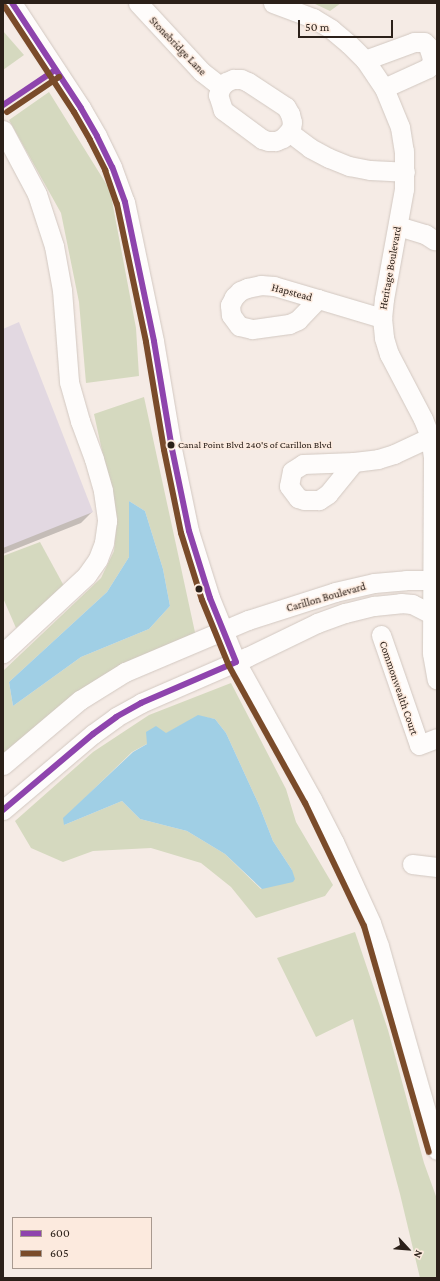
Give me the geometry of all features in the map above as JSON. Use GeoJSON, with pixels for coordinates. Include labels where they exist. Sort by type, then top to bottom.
{"type":"FeatureCollection","features":[{"type":"Feature","properties":{"kind":"street"},"geometry":{"type":"LineString","coordinates":[[12,3],[81,108],[97,136],[112,167],[125,202],[153,333],[172,449],[189,531],[210,598],[236,662],[312,799],[334,842],[371,923],[379,946],[437,1150]]}},
{"type":"Feature","properties":{"kind":"street","name":"Stonebridge Lane"},"geometry":{"type":"LineString","coordinates":[[138,3],[202,72],[222,87]]}},
{"type":"Feature","properties":{"kind":"street","name":"Heritage Boulevard"},"geometry":{"type":"LineString","coordinates":[[273,3],[313,18],[331,29],[349,44],[365,60],[384,88],[400,127],[406,172],[382,318],[384,338],[389,354],[433,435],[435,529],[432,653],[437,680]]}},
{"type":"Feature","properties":{"kind":"street"},"geometry":{"type":"LineString","coordinates":[[365,60],[414,42],[424,42],[428,46],[432,58],[431,64],[428,68],[384,88]]}},
{"type":"Feature","properties":{"kind":"street"},"geometry":{"type":"LineString","coordinates":[[234,79],[241,79],[286,107],[292,122],[289,132],[283,138],[276,141],[262,139],[223,110],[218,95],[222,87],[226,82],[234,79]]}},
{"type":"Feature","properties":{"kind":"street"},"geometry":{"type":"LineString","coordinates":[[3,130],[37,194],[54,246],[62,290],[69,382],[80,421],[96,465],[103,491],[107,520],[104,543],[98,559],[87,575],[3,653]]}},
{"type":"Feature","properties":{"kind":"street"},"geometry":{"type":"LineString","coordinates":[[289,132],[310,148],[349,166],[370,170],[406,172]]}},
{"type":"Feature","properties":{"kind":"street"},"geometry":{"type":"LineString","coordinates":[[398,226],[425,234],[436,240]]}},
{"type":"Feature","properties":{"kind":"street"},"geometry":{"type":"LineString","coordinates":[[318,299],[382,318]]}},
{"type":"Feature","properties":{"kind":"street"},"geometry":{"type":"LineString","coordinates":[[354,462],[378,459],[394,454],[433,435]]}},
{"type":"Feature","properties":{"kind":"street","name":"Carillon Boulevard"},"geometry":{"type":"LineString","coordinates":[[3,765],[80,700],[125,672],[224,632],[248,620],[335,592],[374,583],[406,580],[433,580]]}},
{"type":"Feature","properties":{"kind":"street","name":"Carillon Boulevard"},"geometry":{"type":"LineString","coordinates":[[3,810],[93,734],[116,717],[141,703],[236,662],[317,623],[345,613],[374,606],[401,603],[412,604],[432,614]]}},
{"type":"Feature","properties":{"kind":"street","name":"Commonwealth Court"},"geometry":{"type":"LineString","coordinates":[[381,635],[419,745],[437,738]]}},
{"type":"Feature","properties":{"kind":"street"},"geometry":{"type":"LineString","coordinates":[[412,864],[437,866]]}},
{"type":"Feature","properties":{"kind":"green space"},"geometry":{"type":"Polygon","coordinates":[[[313,3],[341,3],[330,11],[313,3]]]}},
{"type":"Feature","properties":{"kind":"green space"},"geometry":{"type":"Polygon","coordinates":[[[3,31],[24,55],[3,70],[3,31]]]}},
{"type":"Feature","properties":{"kind":"green space"},"geometry":{"type":"Polygon","coordinates":[[[49,92],[110,190],[136,328],[139,376],[86,383],[79,302],[61,213],[9,120],[49,92]]]}},
{"type":"Feature","properties":{"kind":"green space"},"geometry":{"type":"Polygon","coordinates":[[[144,397],[196,637],[3,753],[3,671],[101,578],[114,551],[117,519],[94,414],[144,397]],[[129,501],[129,557],[107,592],[9,682],[13,706],[81,657],[149,629],[170,606],[163,569],[145,511],[129,501]]]}},
{"type":"Feature","properties":{"kind":"green space"},"geometry":{"type":"Polygon","coordinates":[[[40,542],[64,586],[16,628],[3,598],[3,556],[40,542]]]}},
{"type":"Feature","properties":{"kind":"green space"},"geometry":{"type":"Polygon","coordinates":[[[231,683],[286,789],[296,822],[333,885],[325,896],[256,918],[231,887],[201,863],[151,848],[93,851],[63,862],[31,848],[15,821],[93,752],[149,715],[231,683]],[[198,716],[132,752],[64,818],[64,825],[122,801],[140,819],[187,831],[225,854],[261,889],[292,870],[273,841],[259,805],[226,733],[215,719],[198,716]]]}},
{"type":"Feature","properties":{"kind":"green space"},"geometry":{"type":"Polygon","coordinates":[[[355,932],[388,1030],[424,1163],[437,1199],[437,1278],[420,1278],[400,1194],[353,1019],[316,1037],[277,958],[355,932]]]}},
{"type":"Feature","properties":{"kind":"water"},"geometry":{"type":"Polygon","coordinates":[[[129,501],[145,511],[163,569],[170,606],[149,629],[81,657],[13,706],[9,682],[107,592],[129,557],[129,501]]]}},
{"type":"Feature","properties":{"kind":"water"},"geometry":{"type":"Polygon","coordinates":[[[198,715],[215,719],[226,733],[259,805],[273,841],[292,870],[295,879],[293,882],[262,889],[225,854],[187,831],[140,819],[122,801],[64,825],[63,818],[133,752],[147,744],[146,732],[156,726],[166,733],[198,715]]]}},
{"type":"Feature","properties":{"kind":"building"},"geometry":{"type":"Polygon","coordinates":[[[19,322],[93,512],[3,548],[3,329],[19,322]]]}},
{"type":"Feature","properties":{"kind":"transit line","name":"600"},"geometry":{"type":"LineString","coordinates":[[3,810],[93,734],[116,717],[141,703],[236,662],[210,598],[189,531],[172,449],[154,341],[125,202],[112,167],[97,136],[81,108],[12,3]]}},
{"type":"Feature","properties":{"kind":"transit line","name":"605"},"geometry":{"type":"LineString","coordinates":[[5,7],[74,112],[105,170],[117,204],[146,342],[164,450],[181,533],[202,600],[229,666],[305,803],[364,926],[429,1152]]}},
{"type":"Feature","properties":{"kind":"transit line","name":"600"},"geometry":{"type":"LineString","coordinates":[[3,105],[55,70]]}},
{"type":"Feature","properties":{"kind":"transit line","name":"605"},"geometry":{"type":"LineString","coordinates":[[7,112],[59,77]]}},
{"type":"Feature","properties":{"kind":"place","name":"Canal Point Blvd 240'S of Carillon Blvd"},"geometry":{"type":"Point","coordinates":[171,445]}}]}
